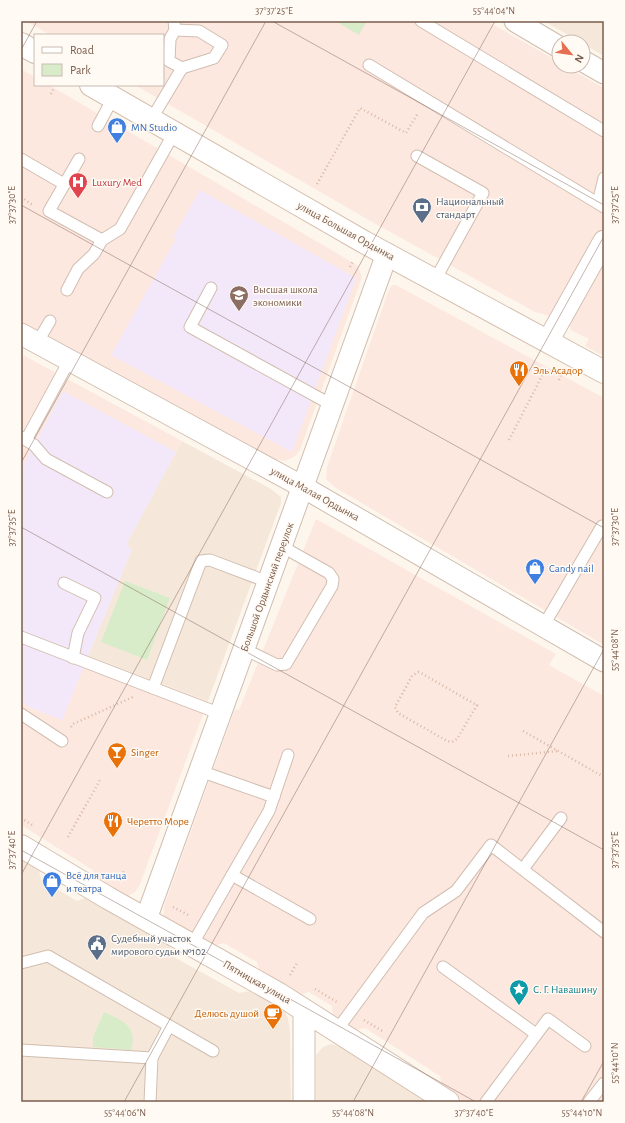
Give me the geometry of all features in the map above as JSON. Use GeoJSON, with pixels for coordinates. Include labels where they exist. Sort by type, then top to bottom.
{"type":"FeatureCollection","features":[{"type":"Feature","properties":{"kind":"main road","name":"улица Большая Ордынка"},"geometry":{"type":"LineString","coordinates":[[93,86],[387,254],[604,372]]}},
{"type":"Feature","properties":{"kind":"main road","name":"Пятницкая улица"},"geometry":{"type":"LineString","coordinates":[[21,846],[58,869],[337,1030],[437,1099]]}},
{"type":"Feature","properties":{"kind":"street"},"geometry":{"type":"LineString","coordinates":[[525,23],[551,41]]}},
{"type":"Feature","properties":{"kind":"street"},"geometry":{"type":"LineString","coordinates":[[591,66],[604,73]]}},
{"type":"Feature","properties":{"kind":"street"},"geometry":{"type":"LineString","coordinates":[[548,341],[604,241]]}},
{"type":"Feature","properties":{"kind":"street","name":"Большой Ордынский переулок"},"geometry":{"type":"LineString","coordinates":[[146,919],[387,254]]}},
{"type":"Feature","properties":{"kind":"street","name":"улица Малая Ордынка"},"geometry":{"type":"LineString","coordinates":[[29,339],[303,487],[604,661]]}},
{"type":"Feature","properties":{"kind":"street"},"geometry":{"type":"LineString","coordinates":[[304,1010],[304,1102]]}},
{"type":"Feature","properties":{"kind":"lane"},"geometry":{"type":"LineString","coordinates":[[420,21],[604,132]]}},
{"type":"Feature","properties":{"kind":"lane"},"geometry":{"type":"LineString","coordinates":[[151,120],[182,68],[214,58],[222,45],[198,30],[175,26],[170,39],[169,61],[182,68]]}},
{"type":"Feature","properties":{"kind":"lane"},"geometry":{"type":"LineString","coordinates":[[369,65],[601,205],[604,178]]}},
{"type":"Feature","properties":{"kind":"lane"},"geometry":{"type":"LineString","coordinates":[[98,126],[114,98]]}},
{"type":"Feature","properties":{"kind":"lane"},"geometry":{"type":"LineString","coordinates":[[67,290],[78,269],[94,254],[102,240],[120,229],[174,133]]}},
{"type":"Feature","properties":{"kind":"lane"},"geometry":{"type":"LineString","coordinates":[[417,156],[484,193],[435,280]]}},
{"type":"Feature","properties":{"kind":"lane"},"geometry":{"type":"LineString","coordinates":[[21,159],[64,184]]}},
{"type":"Feature","properties":{"kind":"lane"},"geometry":{"type":"LineString","coordinates":[[79,159],[49,210],[102,240]]}},
{"type":"Feature","properties":{"kind":"lane"},"geometry":{"type":"LineString","coordinates":[[211,288],[190,327],[332,405]]}},
{"type":"Feature","properties":{"kind":"lane"},"geometry":{"type":"LineString","coordinates":[[29,339],[50,321]]}},
{"type":"Feature","properties":{"kind":"lane"},"geometry":{"type":"LineString","coordinates":[[69,361],[24,439],[34,444],[46,459],[107,492]]}},
{"type":"Feature","properties":{"kind":"lane"},"geometry":{"type":"LineString","coordinates":[[544,625],[602,526]]}},
{"type":"Feature","properties":{"kind":"lane"},"geometry":{"type":"LineString","coordinates":[[244,649],[277,665],[286,664],[332,586],[333,579],[329,573],[281,546]]}},
{"type":"Feature","properties":{"kind":"lane"},"geometry":{"type":"LineString","coordinates":[[153,688],[201,561],[210,560],[268,582]]}},
{"type":"Feature","properties":{"kind":"lane"},"geometry":{"type":"LineString","coordinates":[[64,583],[94,598],[78,633],[73,658]]}},
{"type":"Feature","properties":{"kind":"lane"},"geometry":{"type":"LineString","coordinates":[[21,638],[221,714]]}},
{"type":"Feature","properties":{"kind":"lane"},"geometry":{"type":"LineString","coordinates":[[21,714],[62,741]]}},
{"type":"Feature","properties":{"kind":"lane"},"geometry":{"type":"LineString","coordinates":[[192,945],[269,811],[288,755]]}},
{"type":"Feature","properties":{"kind":"lane"},"geometry":{"type":"LineString","coordinates":[[200,771],[274,797]]}},
{"type":"Feature","properties":{"kind":"lane"},"geometry":{"type":"LineString","coordinates":[[522,869],[561,818]]}},
{"type":"Feature","properties":{"kind":"lane"},"geometry":{"type":"LineString","coordinates":[[337,1030],[423,913],[456,891],[491,845],[604,932]]}},
{"type":"Feature","properties":{"kind":"lane"},"geometry":{"type":"LineString","coordinates":[[232,875],[310,919]]}},
{"type":"Feature","properties":{"kind":"lane"},"geometry":{"type":"LineString","coordinates":[[21,963],[48,956],[213,1051]]}},
{"type":"Feature","properties":{"kind":"lane"},"geometry":{"type":"LineString","coordinates":[[443,967],[536,1034]]}},
{"type":"Feature","properties":{"kind":"lane"},"geometry":{"type":"LineString","coordinates":[[486,1102],[548,1019],[585,1046]]}},
{"type":"Feature","properties":{"kind":"lane"},"geometry":{"type":"LineString","coordinates":[[150,1102],[152,1058],[169,1026]]}},
{"type":"Feature","properties":{"kind":"lane"},"geometry":{"type":"LineString","coordinates":[[21,1050],[152,1058]]}},
{"type":"Feature","properties":{"kind":"lane"},"geometry":{"type":"LineString","coordinates":[[589,1102],[604,1082]]}},
{"type":"Feature","properties":{"kind":"path"},"geometry":{"type":"LineString","coordinates":[[50,94],[54,88]]}},
{"type":"Feature","properties":{"kind":"path"},"geometry":{"type":"LineString","coordinates":[[317,184],[360,108],[406,133],[414,119]]}},
{"type":"Feature","properties":{"kind":"path"},"geometry":{"type":"LineString","coordinates":[[350,267],[353,261]]}},
{"type":"Feature","properties":{"kind":"path"},"geometry":{"type":"LineString","coordinates":[[509,440],[544,372]]}},
{"type":"Feature","properties":{"kind":"path"},"geometry":{"type":"LineString","coordinates":[[559,380],[561,375]]}},
{"type":"Feature","properties":{"kind":"path"},"geometry":{"type":"LineString","coordinates":[[477,705],[455,741],[447,741],[398,714],[395,704],[412,676],[418,672],[477,705],[480,707]]}},
{"type":"Feature","properties":{"kind":"path"},"geometry":{"type":"LineString","coordinates":[[62,741],[73,724],[153,688]]}},
{"type":"Feature","properties":{"kind":"path"},"geometry":{"type":"LineString","coordinates":[[462,730],[466,732]]}},
{"type":"Feature","properties":{"kind":"path"},"geometry":{"type":"LineString","coordinates":[[523,731],[604,777]]}},
{"type":"Feature","properties":{"kind":"path"},"geometry":{"type":"LineString","coordinates":[[508,756],[558,751]]}},
{"type":"Feature","properties":{"kind":"path"},"geometry":{"type":"LineString","coordinates":[[68,837],[100,780]]}},
{"type":"Feature","properties":{"kind":"shaded area"},"geometry":{"type":"Polygon","coordinates":[[[26,21],[487,21],[551,57],[551,74],[579,74],[604,88],[604,227],[586,260],[579,263],[562,292],[563,300],[554,317],[535,312],[374,223],[137,86],[164,86],[164,34],[48,34],[26,21]]]}},
{"type":"Feature","properties":{"kind":"shaded area"},"geometry":{"type":"Polygon","coordinates":[[[544,21],[604,21],[604,56],[591,49],[591,34],[566,34],[544,21]]]}},
{"type":"Feature","properties":{"kind":"shaded area"},"geometry":{"type":"Polygon","coordinates":[[[21,69],[34,76],[34,86],[51,86],[357,265],[362,276],[300,450],[294,457],[285,461],[275,459],[21,321],[21,69]]]}},
{"type":"Feature","properties":{"kind":"shaded area","name":"Высшая школа экономики"},"geometry":{"type":"Polygon","coordinates":[[[200,190],[356,278],[292,452],[111,355],[176,239],[173,237],[200,190]]]}},
{"type":"Feature","properties":{"kind":"shaded area"},"geometry":{"type":"Polygon","coordinates":[[[604,260],[604,355],[602,355],[585,346],[589,339],[571,330],[569,322],[604,260]]]}},
{"type":"Feature","properties":{"kind":"shaded area"},"geometry":{"type":"Polygon","coordinates":[[[392,285],[396,285],[604,398],[604,645],[336,488],[326,479],[327,467],[388,292],[392,285]]]}},
{"type":"Feature","properties":{"kind":"shaded area"},"geometry":{"type":"Polygon","coordinates":[[[21,354],[182,441],[140,519],[21,492],[21,354]]]}},
{"type":"Feature","properties":{"kind":"shaded area"},"geometry":{"type":"Polygon","coordinates":[[[63,391],[176,452],[126,545],[132,549],[62,720],[29,707],[21,701],[21,469],[63,391]]]}},
{"type":"Feature","properties":{"kind":"shaded area"},"geometry":{"type":"Polygon","coordinates":[[[182,441],[271,489],[281,497],[281,503],[208,701],[88,656],[132,549],[126,545],[182,441]]]}},
{"type":"Feature","properties":{"kind":"shaded area"},"geometry":{"type":"Polygon","coordinates":[[[316,519],[556,654],[549,665],[604,696],[604,1102],[465,1102],[442,1086],[440,1076],[365,1028],[356,1030],[333,1016],[332,1006],[309,992],[299,995],[260,972],[257,962],[224,943],[214,946],[164,917],[164,906],[235,709],[239,710],[316,519]]]}},
{"type":"Feature","properties":{"kind":"shaded area"},"geometry":{"type":"Polygon","coordinates":[[[88,656],[208,701],[140,884],[136,891],[128,896],[124,896],[95,880],[93,870],[21,825],[21,701],[29,707],[62,719],[88,656]]]}},
{"type":"Feature","properties":{"kind":"shaded area"},"geometry":{"type":"Polygon","coordinates":[[[21,859],[39,870],[41,880],[77,901],[85,898],[170,946],[172,956],[239,993],[249,991],[284,1011],[288,1018],[290,1032],[291,1102],[21,1102],[21,859]]]}},
{"type":"Feature","properties":{"kind":"shaded area"},"geometry":{"type":"Polygon","coordinates":[[[331,1044],[341,1047],[427,1102],[316,1102],[316,1055],[323,1047],[331,1044]]]}},
{"type":"Feature","properties":{"kind":"green space"},"geometry":{"type":"Polygon","coordinates":[[[335,21],[367,21],[359,35],[335,21]]]}},
{"type":"Feature","properties":{"kind":"green space"},"geometry":{"type":"Polygon","coordinates":[[[125,581],[170,598],[147,660],[101,642],[125,581]]]}},
{"type":"Feature","properties":{"kind":"green space"},"geometry":{"type":"Polygon","coordinates":[[[104,1012],[123,1022],[131,1030],[133,1042],[131,1050],[93,1047],[93,1037],[104,1012]]]}},
{"type":"Feature","properties":{"kind":"place","name":"MN Studio"},"geometry":{"type":"Point","coordinates":[117,144]}},
{"type":"Feature","properties":{"kind":"place","name":"Luxury Med"},"geometry":{"type":"Point","coordinates":[78,199]}},
{"type":"Feature","properties":{"kind":"place","name":"Национальный стандарт"},"geometry":{"type":"Point","coordinates":[422,224]}},
{"type":"Feature","properties":{"kind":"place","name":"Высшая школа экономики"},"geometry":{"type":"Point","coordinates":[239,312]}},
{"type":"Feature","properties":{"kind":"place","name":"Эль Асадор"},"geometry":{"type":"Point","coordinates":[519,387]}},
{"type":"Feature","properties":{"kind":"place","name":"Candy nail"},"geometry":{"type":"Point","coordinates":[535,585]}},
{"type":"Feature","properties":{"kind":"place","name":"Singer"},"geometry":{"type":"Point","coordinates":[117,769]}},
{"type":"Feature","properties":{"kind":"place","name":"Черетто Море"},"geometry":{"type":"Point","coordinates":[113,838]}},
{"type":"Feature","properties":{"kind":"place","name":"Всё для танца и театра"},"geometry":{"type":"Point","coordinates":[52,898]}},
{"type":"Feature","properties":{"kind":"place","name":"Судебный участок мирового судьи №102"},"geometry":{"type":"Point","coordinates":[97,961]}},
{"type":"Feature","properties":{"kind":"place","name":"С. Г. Навашину"},"geometry":{"type":"Point","coordinates":[519,1006]}},
{"type":"Feature","properties":{"kind":"place","name":"Делюсь душой"},"geometry":{"type":"Point","coordinates":[273,1030]}}]}
